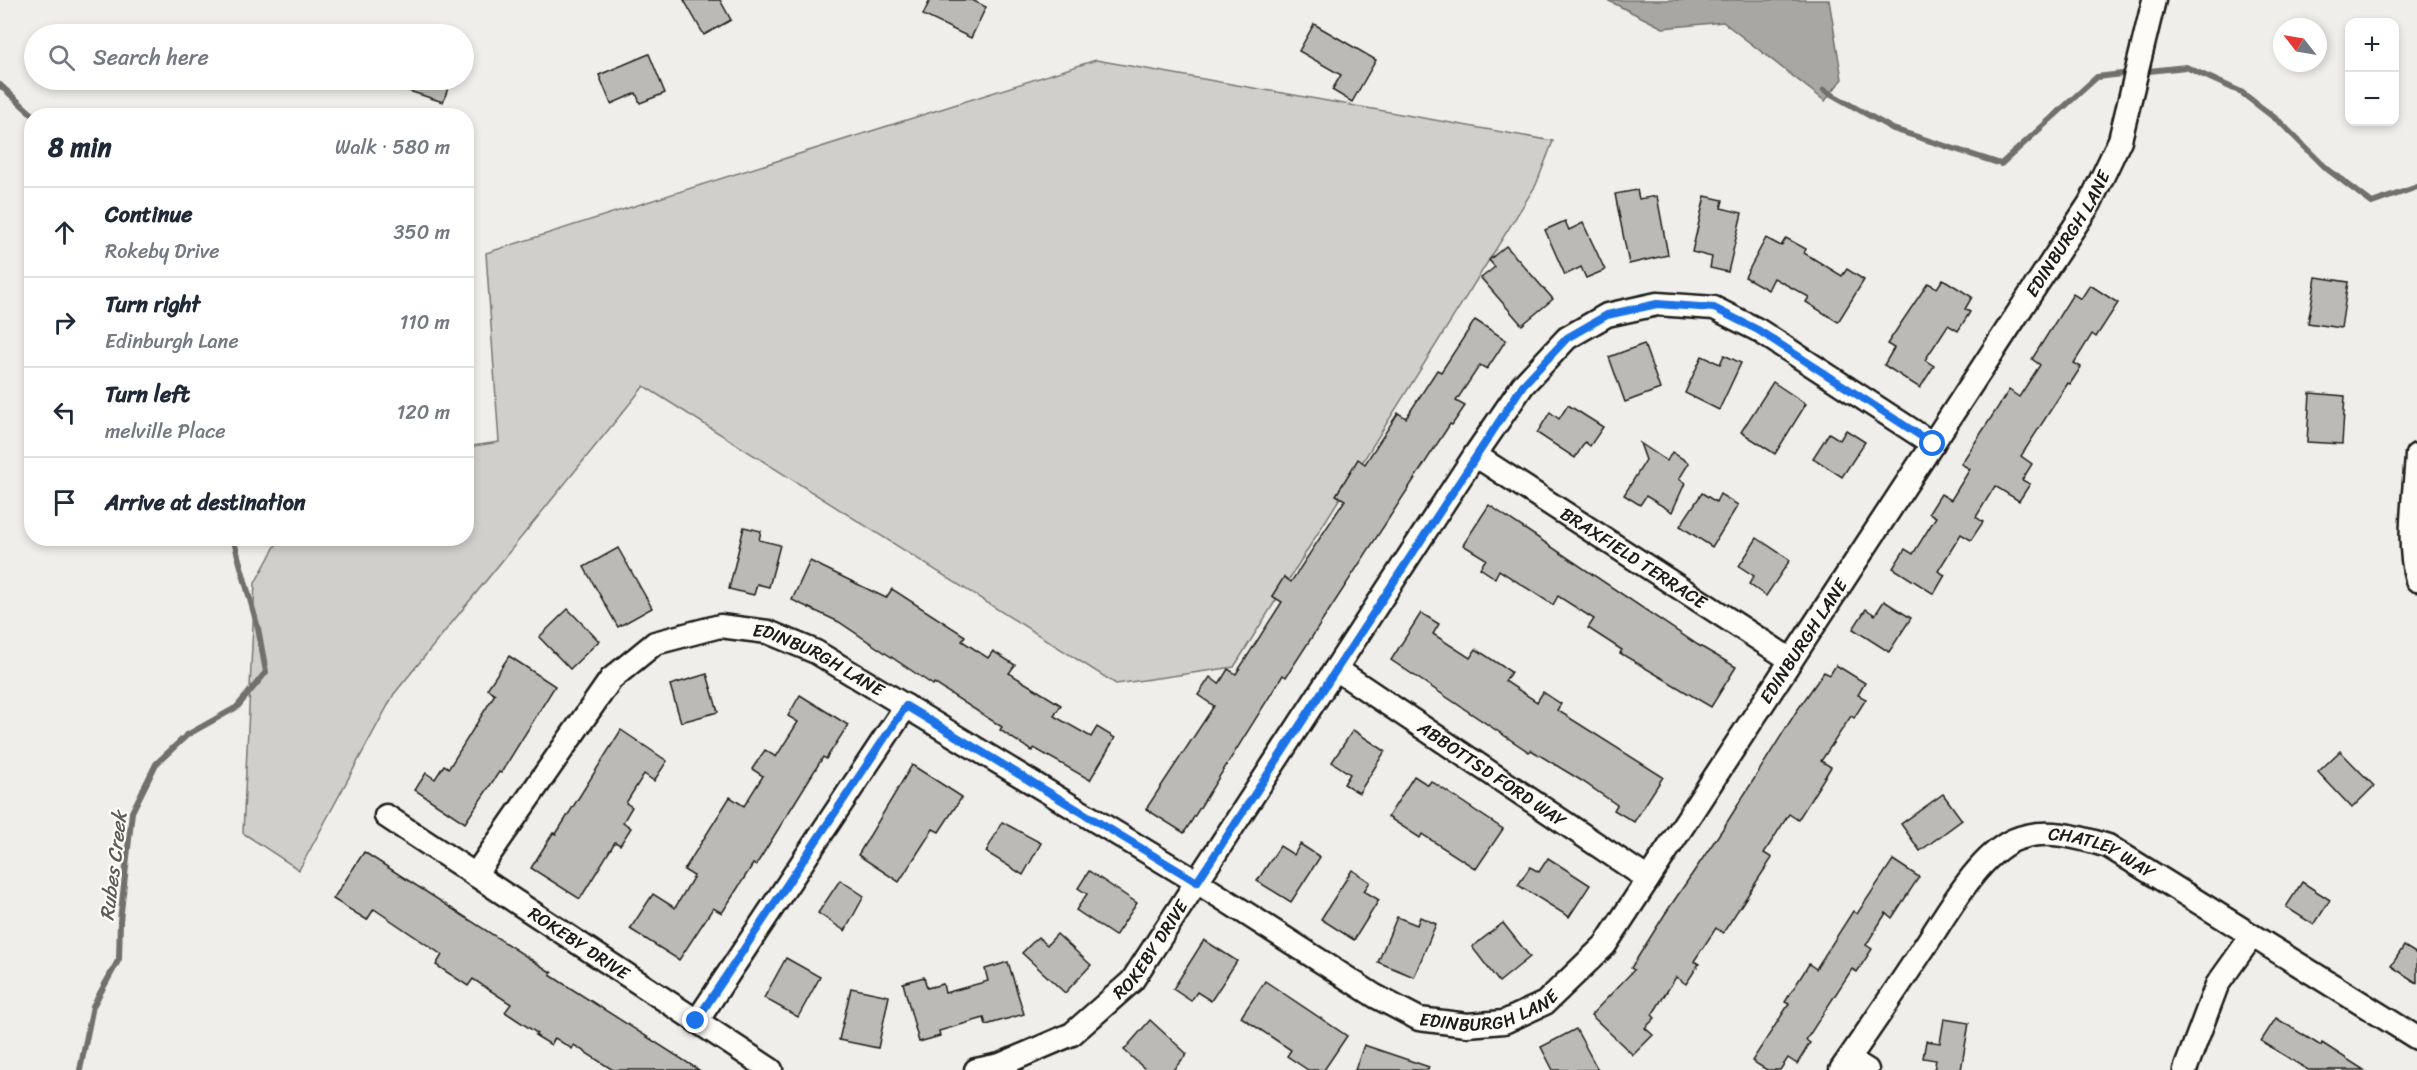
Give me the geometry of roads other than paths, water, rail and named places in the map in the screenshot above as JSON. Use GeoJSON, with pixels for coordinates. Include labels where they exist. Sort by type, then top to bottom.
{"type":"FeatureCollection","features":[{"type":"Feature","properties":{"kind":"street","name":"EDINBURGH LANE"},"geometry":{"type":"LineString","coordinates":[[475,875],[611,679],[655,644],[720,626],[768,632],[816,651],[1197,882],[1375,996],[1419,1019],[1467,1025],[1504,1022],[1545,1003],[1605,945],[2090,203],[2120,140],[2154,5]]}},
{"type":"Feature","properties":{"kind":"street","name":"ROKEBY DRIVE"},"geometry":{"type":"LineString","coordinates":[[976,1070],[1000,1065],[1072,1034],[1132,981],[1475,455],[1523,385],[1567,338],[1607,315],[1657,304],[1714,308],[1758,330],[1933,444]]}},
{"type":"Feature","properties":{"kind":"street","name":"BRAXFIELD TERRACE"},"geometry":{"type":"LineString","coordinates":[[1475,455],[1791,660]]}},
{"type":"Feature","properties":{"kind":"street"},"geometry":{"type":"LineString","coordinates":[[2417,455],[2413,530],[2417,580]]}},
{"type":"Feature","properties":{"kind":"street","name":"ABBOTTSD FORD WAY"},"geometry":{"type":"LineString","coordinates":[[1336,669],[1648,879]]}},
{"type":"Feature","properties":{"kind":"street"},"geometry":{"type":"LineString","coordinates":[[696,1021],[906,706]]}},
{"type":"Feature","properties":{"kind":"street","name":"ROKEBY DRIVE"},"geometry":{"type":"LineString","coordinates":[[386,816],[771,1070]]}},
{"type":"Feature","properties":{"kind":"street","name":"CHATLEY WAY"},"geometry":{"type":"LineString","coordinates":[[1852,1066],[1962,892],[1989,858],[2015,840],[2048,834],[2076,836],[2108,846],[2417,1038]]}},
{"type":"Feature","properties":{"kind":"street"},"geometry":{"type":"LineString","coordinates":[[2185,1070],[2217,986],[2252,936]]}},
{"type":"Feature","properties":{"kind":"waterway"},"geometry":{"type":"LineString","coordinates":[[2140,72],[2186,67],[2241,92],[2280,122],[2326,168],[2372,203],[2417,187]]}},
{"type":"Feature","properties":{"kind":"waterway"},"geometry":{"type":"LineString","coordinates":[[1824,90],[1893,129],[2001,164],[2097,77],[2130,73]]}},
{"type":"Feature","properties":{"kind":"waterway","name":"Rubes Creek"},"geometry":{"type":"LineString","coordinates":[[0,85],[25,108]]}},
{"type":"Feature","properties":{"kind":"waterway","name":"Rubes Creek"},"geometry":{"type":"LineString","coordinates":[[80,1070],[93,1006],[119,959],[120,921],[132,812],[156,764],[187,735],[237,707],[266,672],[258,628],[235,546]]}}]}
